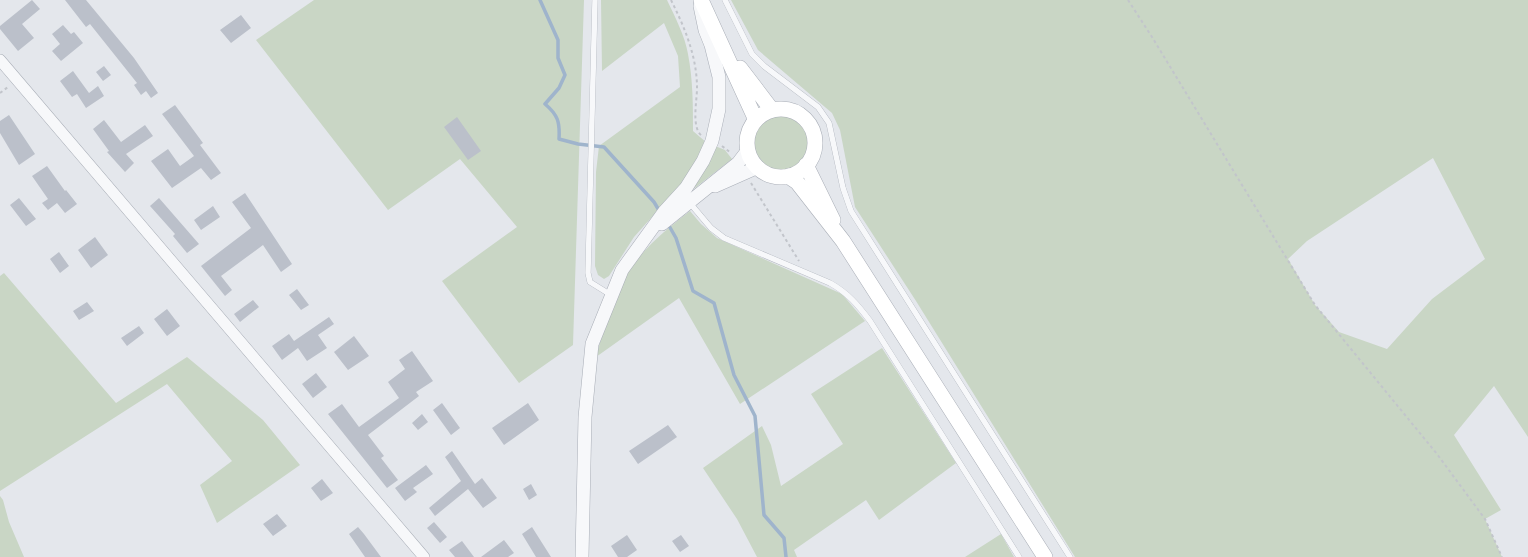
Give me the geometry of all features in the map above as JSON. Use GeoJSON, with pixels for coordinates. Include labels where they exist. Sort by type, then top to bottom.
{"type":"FeatureCollection","features":[{"type":"Feature","properties":{"kind":"main road"},"geometry":{"type":"LineString","coordinates":[[700,0],[721,40],[755,121]]}},
{"type":"Feature","properties":{"kind":"main road"},"geometry":{"type":"LineString","coordinates":[[721,40],[764,102],[772,110]]}},
{"type":"Feature","properties":{"kind":"main road"},"geometry":{"type":"LineString","coordinates":[[786,109],[793,111],[805,119],[813,131],[815,146],[814,153],[801,170],[788,176],[771,175],[758,167],[748,150],[748,135],[755,121],[772,110],[786,109]]}},
{"type":"Feature","properties":{"kind":"main road"},"geometry":{"type":"LineString","coordinates":[[806,165],[844,241],[1044,557]]}},
{"type":"Feature","properties":{"kind":"main road"},"geometry":{"type":"LineString","coordinates":[[788,176],[797,182],[844,241]]}},
{"type":"Feature","properties":{"kind":"street"},"geometry":{"type":"LineString","coordinates":[[582,557],[585,417],[590,354],[611,295],[622,270],[664,218],[686,188],[703,161],[712,141],[719,109],[719,78],[711,45],[705,30],[700,0]]}},
{"type":"Feature","properties":{"kind":"street"},"geometry":{"type":"LineString","coordinates":[[0,60],[424,557]]}},
{"type":"Feature","properties":{"kind":"street"},"geometry":{"type":"LineString","coordinates":[[664,218],[704,191],[738,163],[748,150]]}},
{"type":"Feature","properties":{"kind":"street"},"geometry":{"type":"LineString","coordinates":[[704,191],[758,167]]}},
{"type":"Feature","properties":{"kind":"lane"},"geometry":{"type":"LineString","coordinates":[[594,0],[588,273],[590,282],[611,295]]}},
{"type":"Feature","properties":{"kind":"lane"},"geometry":{"type":"LineString","coordinates":[[725,0],[752,54],[764,66],[818,107],[829,124],[842,188],[851,211],[1070,557]]}},
{"type":"Feature","properties":{"kind":"lane"},"geometry":{"type":"LineString","coordinates":[[689,202],[711,228],[724,238],[799,269],[845,291],[861,308],[1020,557]]}},
{"type":"Feature","properties":{"kind":"path"},"geometry":{"type":"LineString","coordinates":[[671,0],[684,28],[694,59],[697,78],[697,131],[700,135],[708,139]]}},
{"type":"Feature","properties":{"kind":"path"},"geometry":{"type":"LineString","coordinates":[[1128,0],[1315,305],[1437,454],[1485,519],[1502,557]]}},
{"type":"Feature","properties":{"kind":"path"},"geometry":{"type":"LineString","coordinates":[[717,143],[725,147],[733,155]]}},
{"type":"Feature","properties":{"kind":"path"},"geometry":{"type":"LineString","coordinates":[[750,182],[799,260],[799,269]]}},
{"type":"Feature","properties":{"kind":"green space"},"geometry":{"type":"Polygon","coordinates":[[[314,0],[584,0],[573,345],[519,383],[442,281],[517,227],[460,159],[388,210],[256,40],[314,0]]]}},
{"type":"Feature","properties":{"kind":"green space"},"geometry":{"type":"Polygon","coordinates":[[[601,0],[667,0],[687,47],[692,83],[693,131],[707,143],[686,179],[634,237],[609,276],[604,279],[598,275],[595,266],[596,172],[599,146],[680,87],[678,56],[664,23],[602,71],[601,0]]]}},
{"type":"Feature","properties":{"kind":"green space"},"geometry":{"type":"Polygon","coordinates":[[[731,0],[1528,0],[1528,437],[1494,386],[1454,435],[1501,510],[1485,519],[1502,557],[1075,557],[916,301],[855,207],[840,130],[832,113],[758,50],[731,0]],[[1433,158],[1307,241],[1288,259],[1315,305],[1339,332],[1387,349],[1432,299],[1485,259],[1433,158]]]}},
{"type":"Feature","properties":{"kind":"green space"},"geometry":{"type":"Polygon","coordinates":[[[781,116],[791,118],[800,124],[806,133],[808,143],[806,153],[800,162],[791,168],[781,170],[771,168],[762,162],[756,153],[754,143],[756,133],[762,124],[771,118],[781,116]]]}},
{"type":"Feature","properties":{"kind":"green space"},"geometry":{"type":"Polygon","coordinates":[[[715,146],[725,150],[732,159],[691,191],[715,146]]]}},
{"type":"Feature","properties":{"kind":"green space"},"geometry":{"type":"Polygon","coordinates":[[[690,211],[701,224],[717,238],[842,294],[865,321],[740,404],[679,298],[596,357],[613,303],[627,274],[648,247],[690,211]]]}},
{"type":"Feature","properties":{"kind":"green space"},"geometry":{"type":"Polygon","coordinates":[[[4,273],[116,403],[187,357],[263,420],[300,465],[217,523],[200,485],[232,461],[167,384],[0,491],[0,276],[4,273]]]}},
{"type":"Feature","properties":{"kind":"green space"},"geometry":{"type":"Polygon","coordinates":[[[882,348],[956,463],[879,520],[866,500],[794,550],[797,557],[757,557],[737,519],[703,468],[762,426],[771,445],[781,486],[843,444],[811,394],[882,348]]]}},
{"type":"Feature","properties":{"kind":"green space"},"geometry":{"type":"Polygon","coordinates":[[[0,496],[3,500],[9,522],[24,557],[0,557],[0,496]]]}},
{"type":"Feature","properties":{"kind":"green space"},"geometry":{"type":"Polygon","coordinates":[[[1001,534],[1014,557],[965,557],[1001,534]]]}},
{"type":"Feature","properties":{"kind":"building"},"geometry":{"type":"Polygon","coordinates":[[[32,0],[40,9],[22,24],[34,38],[18,51],[0,29],[0,26],[32,0]]]}},
{"type":"Feature","properties":{"kind":"building"},"geometry":{"type":"Polygon","coordinates":[[[65,0],[86,0],[134,58],[158,93],[151,98],[146,91],[141,95],[134,85],[137,83],[90,24],[86,27],[65,0]]]}},
{"type":"Feature","properties":{"kind":"building"},"geometry":{"type":"Polygon","coordinates":[[[241,15],[251,28],[231,43],[220,30],[241,15]]]}},
{"type":"Feature","properties":{"kind":"building"},"geometry":{"type":"Polygon","coordinates":[[[63,25],[71,34],[74,32],[83,43],[61,61],[52,51],[60,44],[52,34],[63,25]]]}},
{"type":"Feature","properties":{"kind":"building"},"geometry":{"type":"Polygon","coordinates":[[[104,66],[111,75],[103,81],[96,72],[104,66]]]}},
{"type":"Feature","properties":{"kind":"building"},"geometry":{"type":"Polygon","coordinates":[[[73,71],[89,93],[98,86],[104,96],[86,108],[77,94],[72,97],[60,81],[73,71]]]}},
{"type":"Feature","properties":{"kind":"building"},"geometry":{"type":"Polygon","coordinates":[[[175,105],[203,143],[200,145],[221,173],[211,180],[201,168],[172,188],[151,161],[168,149],[180,166],[194,156],[162,114],[175,105]]]}},
{"type":"Feature","properties":{"kind":"building"},"geometry":{"type":"Polygon","coordinates":[[[9,115],[35,154],[19,165],[0,133],[0,121],[9,115]]]}},
{"type":"Feature","properties":{"kind":"building"},"geometry":{"type":"Polygon","coordinates":[[[457,117],[481,151],[468,160],[444,127],[457,117]]]}},
{"type":"Feature","properties":{"kind":"building"},"geometry":{"type":"Polygon","coordinates":[[[104,120],[121,142],[145,125],[153,136],[126,154],[134,163],[125,172],[107,152],[109,151],[93,129],[104,120]]]}},
{"type":"Feature","properties":{"kind":"building"},"geometry":{"type":"Polygon","coordinates":[[[47,166],[65,191],[66,190],[77,204],[65,213],[57,203],[48,210],[42,203],[48,199],[32,176],[47,166]]]}},
{"type":"Feature","properties":{"kind":"building"},"geometry":{"type":"Polygon","coordinates":[[[245,193],[292,264],[281,272],[263,245],[221,276],[232,290],[225,296],[201,266],[251,228],[232,202],[245,193]]]}},
{"type":"Feature","properties":{"kind":"building"},"geometry":{"type":"Polygon","coordinates":[[[19,198],[36,219],[26,226],[10,205],[19,198]]]}},
{"type":"Feature","properties":{"kind":"building"},"geometry":{"type":"Polygon","coordinates":[[[159,198],[199,244],[187,253],[173,236],[175,234],[150,206],[159,198]]]}},
{"type":"Feature","properties":{"kind":"building"},"geometry":{"type":"Polygon","coordinates":[[[213,206],[220,217],[201,230],[194,220],[213,206]]]}},
{"type":"Feature","properties":{"kind":"building"},"geometry":{"type":"Polygon","coordinates":[[[95,237],[108,255],[91,268],[78,250],[95,237]]]}},
{"type":"Feature","properties":{"kind":"building"},"geometry":{"type":"Polygon","coordinates":[[[59,252],[69,266],[60,273],[50,259],[59,252]]]}},
{"type":"Feature","properties":{"kind":"building"},"geometry":{"type":"Polygon","coordinates":[[[297,289],[309,305],[301,310],[289,295],[297,289]]]}},
{"type":"Feature","properties":{"kind":"building"},"geometry":{"type":"Polygon","coordinates":[[[253,300],[259,307],[240,322],[234,314],[253,300]]]}},
{"type":"Feature","properties":{"kind":"building"},"geometry":{"type":"Polygon","coordinates":[[[87,302],[94,311],[79,320],[73,311],[87,302]]]}},
{"type":"Feature","properties":{"kind":"building"},"geometry":{"type":"Polygon","coordinates":[[[167,309],[180,326],[167,336],[154,319],[167,309]]]}},
{"type":"Feature","properties":{"kind":"building"},"geometry":{"type":"Polygon","coordinates":[[[329,317],[334,324],[318,335],[327,348],[307,361],[298,348],[282,360],[272,346],[289,334],[294,341],[329,317]]]}},
{"type":"Feature","properties":{"kind":"building"},"geometry":{"type":"Polygon","coordinates":[[[139,326],[144,333],[127,346],[121,338],[139,326]]]}},
{"type":"Feature","properties":{"kind":"building"},"geometry":{"type":"Polygon","coordinates":[[[354,336],[369,356],[348,370],[334,352],[354,336]]]}},
{"type":"Feature","properties":{"kind":"building"},"geometry":{"type":"Polygon","coordinates":[[[412,351],[433,381],[416,392],[419,396],[368,435],[384,456],[381,458],[398,480],[387,488],[328,414],[342,404],[359,427],[399,398],[388,382],[405,369],[399,360],[412,351]]]}},
{"type":"Feature","properties":{"kind":"building"},"geometry":{"type":"Polygon","coordinates":[[[316,373],[327,387],[313,398],[302,384],[316,373]]]}},
{"type":"Feature","properties":{"kind":"building"},"geometry":{"type":"Polygon","coordinates":[[[442,403],[460,428],[451,435],[433,410],[442,403]]]}},
{"type":"Feature","properties":{"kind":"building"},"geometry":{"type":"Polygon","coordinates":[[[528,403],[539,420],[504,445],[492,428],[528,403]]]}},
{"type":"Feature","properties":{"kind":"building"},"geometry":{"type":"Polygon","coordinates":[[[422,414],[428,422],[418,430],[412,423],[422,414]]]}},
{"type":"Feature","properties":{"kind":"building"},"geometry":{"type":"Polygon","coordinates":[[[668,425],[677,437],[638,464],[629,451],[668,425]]]}},
{"type":"Feature","properties":{"kind":"building"},"geometry":{"type":"Polygon","coordinates":[[[452,451],[475,484],[482,478],[497,498],[483,508],[468,489],[435,516],[429,508],[461,481],[445,457],[452,451]]]}},
{"type":"Feature","properties":{"kind":"building"},"geometry":{"type":"Polygon","coordinates":[[[426,465],[433,474],[413,488],[417,492],[405,501],[395,488],[426,465]]]}},
{"type":"Feature","properties":{"kind":"building"},"geometry":{"type":"Polygon","coordinates":[[[322,479],[333,493],[321,501],[311,488],[322,479]]]}},
{"type":"Feature","properties":{"kind":"building"},"geometry":{"type":"Polygon","coordinates":[[[531,484],[537,495],[529,500],[523,489],[531,484]]]}},
{"type":"Feature","properties":{"kind":"building"},"geometry":{"type":"Polygon","coordinates":[[[277,514],[287,526],[273,536],[263,524],[277,514]]]}},
{"type":"Feature","properties":{"kind":"building"},"geometry":{"type":"Polygon","coordinates":[[[434,522],[447,537],[440,543],[427,528],[434,522]]]}},
{"type":"Feature","properties":{"kind":"building"},"geometry":{"type":"Polygon","coordinates":[[[358,527],[381,557],[365,557],[349,534],[358,527]]]}},
{"type":"Feature","properties":{"kind":"building"},"geometry":{"type":"Polygon","coordinates":[[[532,527],[551,557],[536,557],[522,534],[532,527]]]}},
{"type":"Feature","properties":{"kind":"building"},"geometry":{"type":"Polygon","coordinates":[[[627,535],[637,550],[627,557],[618,557],[611,546],[627,535]]]}},
{"type":"Feature","properties":{"kind":"building"},"geometry":{"type":"Polygon","coordinates":[[[681,535],[689,546],[680,552],[672,541],[681,535]]]}},
{"type":"Feature","properties":{"kind":"building"},"geometry":{"type":"Polygon","coordinates":[[[504,540],[514,553],[508,557],[481,557],[504,540]]]}},
{"type":"Feature","properties":{"kind":"building"},"geometry":{"type":"Polygon","coordinates":[[[462,541],[474,557],[455,557],[449,550],[462,541]]]}},
{"type":"Feature","properties":{"kind":"waterway"},"geometry":{"type":"LineString","coordinates":[[540,0],[558,40],[558,58],[565,75],[559,88],[545,104],[553,112],[557,119],[559,139],[578,144],[604,147],[654,202],[660,212]]}},
{"type":"Feature","properties":{"kind":"waterway"},"geometry":{"type":"LineString","coordinates":[[668,224],[676,238],[693,291],[714,303],[734,375],[755,416],[764,515],[784,538],[786,557]]}}]}
